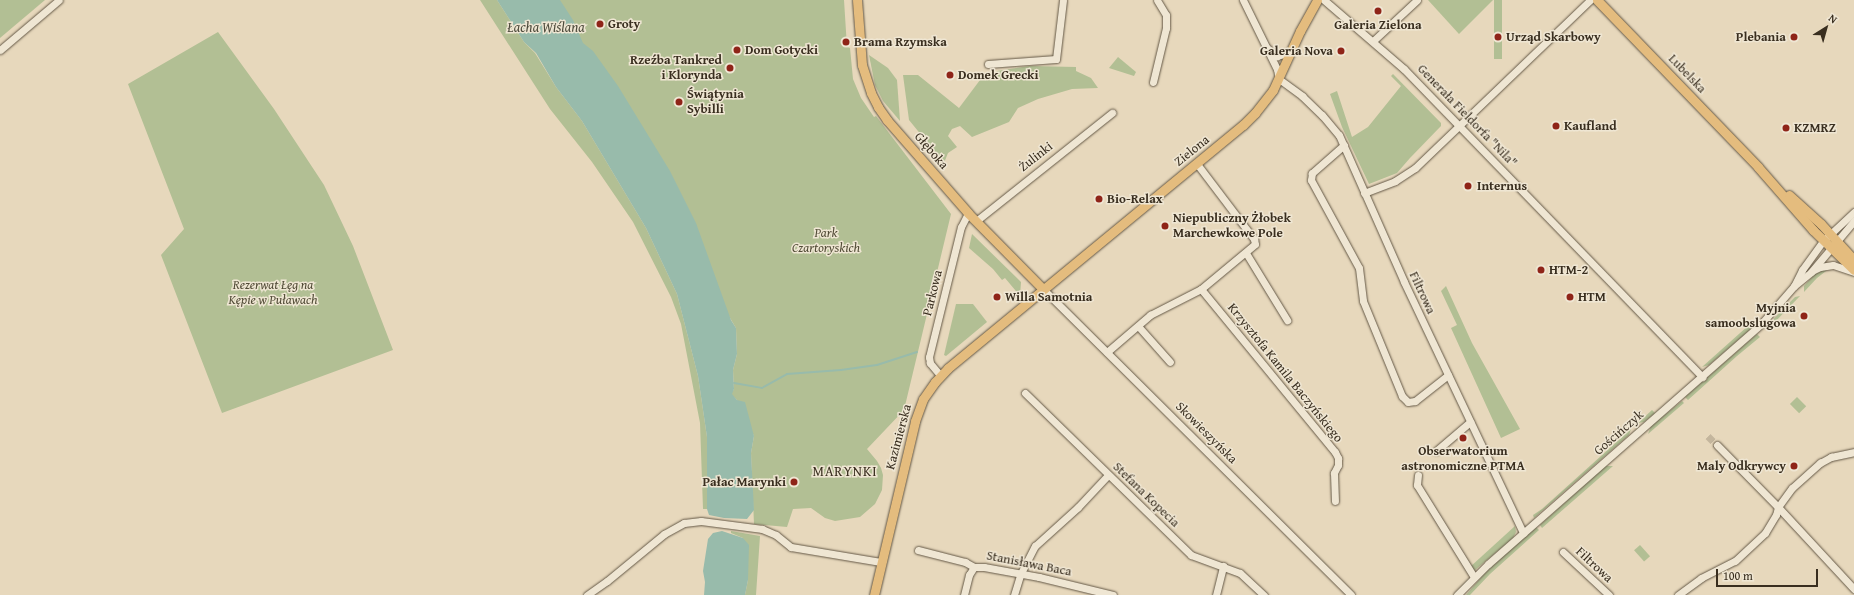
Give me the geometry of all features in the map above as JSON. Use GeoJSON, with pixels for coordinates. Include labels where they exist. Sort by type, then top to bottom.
{"type":"FeatureCollection","features":[{"type":"Feature","properties":{"kind":"main road","name":"Głęboka"},"geometry":{"type":"LineString","coordinates":[[857,0],[862,66],[871,93],[887,120],[968,213],[1043,289]]}},
{"type":"Feature","properties":{"kind":"main road","name":"Zielona"},"geometry":{"type":"LineString","coordinates":[[1043,289],[1230,137],[1255,113],[1279,79],[1317,0]]}},
{"type":"Feature","properties":{"kind":"main road","name":"Lubelska"},"geometry":{"type":"LineString","coordinates":[[1597,0],[1758,167],[1831,248],[1854,271]]}},
{"type":"Feature","properties":{"kind":"main road","name":"Lubelska"},"geometry":{"type":"LineString","coordinates":[[1758,167],[1830,233],[1854,260]]}},
{"type":"Feature","properties":{"kind":"main road","name":"Kazimierska"},"geometry":{"type":"LineString","coordinates":[[874,595],[918,409],[929,390],[940,376],[1043,289]]}},
{"type":"Feature","properties":{"kind":"street"},"geometry":{"type":"LineString","coordinates":[[0,50],[59,0]]}},
{"type":"Feature","properties":{"kind":"street"},"geometry":{"type":"LineString","coordinates":[[988,64],[1056,59],[1063,0]]}},
{"type":"Feature","properties":{"kind":"street"},"geometry":{"type":"LineString","coordinates":[[1153,82],[1166,28],[1166,15],[1157,0]]}},
{"type":"Feature","properties":{"kind":"street"},"geometry":{"type":"LineString","coordinates":[[1243,0],[1277,69],[1279,79]]}},
{"type":"Feature","properties":{"kind":"street","name":"Generała Fieldorfa \"Nila\""},"geometry":{"type":"LineString","coordinates":[[1324,0],[1404,69],[1702,377]]}},
{"type":"Feature","properties":{"kind":"street"},"geometry":{"type":"LineString","coordinates":[[1373,41],[1417,0]]}},
{"type":"Feature","properties":{"kind":"street"},"geometry":{"type":"LineString","coordinates":[[1364,193],[1389,184],[1410,172],[1590,0]]}},
{"type":"Feature","properties":{"kind":"street"},"geometry":{"type":"LineString","coordinates":[[1266,47],[1277,56],[1291,52]]}},
{"type":"Feature","properties":{"kind":"street","name":"Filtrowa"},"geometry":{"type":"LineString","coordinates":[[1279,79],[1302,96],[1322,115],[1339,135],[1364,193],[1448,375],[1523,533]]}},
{"type":"Feature","properties":{"kind":"street","name":"Żulinki"},"geometry":{"type":"LineString","coordinates":[[976,221],[1112,113]]}},
{"type":"Feature","properties":{"kind":"street"},"geometry":{"type":"LineString","coordinates":[[1344,145],[1312,173],[1311,180],[1359,268],[1363,301],[1402,396],[1408,402],[1415,401],[1448,375]]}},
{"type":"Feature","properties":{"kind":"street"},"geometry":{"type":"LineString","coordinates":[[1107,352],[1160,308],[1186,298],[1200,289],[1246,253],[1255,244],[1254,239],[1196,164]]}},
{"type":"Feature","properties":{"kind":"street","name":"Gościńczyk"},"geometry":{"type":"LineString","coordinates":[[1794,286],[1802,270],[1824,240],[1854,212]]}},
{"type":"Feature","properties":{"kind":"street","name":"Parkowa"},"geometry":{"type":"LineString","coordinates":[[940,376],[930,363],[929,357],[961,227],[968,213]]}},
{"type":"Feature","properties":{"kind":"street","name":"Gościńczyk"},"geometry":{"type":"LineString","coordinates":[[1457,595],[1474,577],[1523,533],[1761,324],[1794,286],[1810,272],[1854,221]]}},
{"type":"Feature","properties":{"kind":"street"},"geometry":{"type":"LineString","coordinates":[[1246,253],[1287,320]]}},
{"type":"Feature","properties":{"kind":"street","name":"Gościńczyk"},"geometry":{"type":"LineString","coordinates":[[1810,272],[1827,265],[1833,265],[1854,271]]}},
{"type":"Feature","properties":{"kind":"street","name":"Skowieszyńska"},"geometry":{"type":"LineString","coordinates":[[1043,289],[1351,595]]}},
{"type":"Feature","properties":{"kind":"street","name":"Krzysztofa Kamila Baczyńskiego"},"geometry":{"type":"LineString","coordinates":[[1200,289],[1335,452],[1338,458],[1338,465],[1334,473],[1335,501]]}},
{"type":"Feature","properties":{"kind":"street"},"geometry":{"type":"LineString","coordinates":[[1138,326],[1170,362]]}},
{"type":"Feature","properties":{"kind":"street","name":"Stefana Kopecia"},"geometry":{"type":"LineString","coordinates":[[1025,393],[1191,555],[1233,569],[1246,577],[1264,595]]}},
{"type":"Feature","properties":{"kind":"street"},"geometry":{"type":"LineString","coordinates":[[1436,450],[1470,422]]}},
{"type":"Feature","properties":{"kind":"street"},"geometry":{"type":"LineString","coordinates":[[1717,445],[1778,507],[1854,589]]}},
{"type":"Feature","properties":{"kind":"street"},"geometry":{"type":"LineString","coordinates":[[1678,595],[1700,578],[1735,561],[1765,533],[1776,515],[1778,507],[1792,488],[1820,463],[1831,457],[1854,452]]}},
{"type":"Feature","properties":{"kind":"street"},"geometry":{"type":"LineString","coordinates":[[1014,595],[1020,575],[1036,546],[1078,507],[1108,475]]}},
{"type":"Feature","properties":{"kind":"street"},"geometry":{"type":"LineString","coordinates":[[1418,475],[1417,485],[1474,577]]}},
{"type":"Feature","properties":{"kind":"street"},"geometry":{"type":"LineString","coordinates":[[587,595],[674,528],[684,523],[701,521],[762,529],[776,535],[791,547],[882,562]]}},
{"type":"Feature","properties":{"kind":"street","name":"Stanisława Baca"},"geometry":{"type":"LineString","coordinates":[[918,550],[965,562],[974,568],[984,567],[1020,575],[1039,577],[1113,595]]}},
{"type":"Feature","properties":{"kind":"street","name":"Filtrowa"},"geometry":{"type":"LineString","coordinates":[[1563,552],[1609,595]]}},
{"type":"Feature","properties":{"kind":"street"},"geometry":{"type":"LineString","coordinates":[[1216,595],[1223,566]]}},
{"type":"Feature","properties":{"kind":"street"},"geometry":{"type":"LineString","coordinates":[[964,595],[969,575],[974,568]]}},
{"type":"Feature","properties":{"kind":"green space"},"geometry":{"type":"Polygon","coordinates":[[[0,0],[45,0],[0,38],[0,0]]]}},
{"type":"Feature","properties":{"kind":"green space"},"geometry":{"type":"Polygon","coordinates":[[[480,0],[497,0],[524,42],[535,53],[556,87],[582,121],[646,228],[677,294],[698,376],[707,437],[707,509],[703,509],[700,423],[681,324],[671,297],[633,222],[592,162],[550,109],[480,0]]]}},
{"type":"Feature","properties":{"kind":"green space","name":"Park Czartoryskich"},"geometry":{"type":"Polygon","coordinates":[[[541,0],[844,0],[847,47],[850,48],[853,79],[861,98],[874,117],[876,116],[951,214],[904,410],[867,449],[881,468],[883,475],[882,490],[875,504],[860,517],[835,521],[825,518],[811,508],[793,509],[787,527],[754,524],[751,453],[754,436],[737,400],[731,394],[734,389],[733,370],[737,354],[736,328],[541,0]]]}},
{"type":"Feature","properties":{"kind":"green space"},"geometry":{"type":"Polygon","coordinates":[[[1428,0],[1493,0],[1459,34],[1428,0]]]}},
{"type":"Feature","properties":{"kind":"green space"},"geometry":{"type":"Polygon","coordinates":[[[1494,0],[1502,0],[1502,59],[1494,59],[1494,0]]]}},
{"type":"Feature","properties":{"kind":"green space","name":"Rezerwat Łęg na Kępie w Puławach"},"geometry":{"type":"Polygon","coordinates":[[[218,32],[274,109],[324,185],[353,246],[393,350],[222,413],[161,255],[184,229],[128,84],[218,32]]]}},
{"type":"Feature","properties":{"kind":"green space"},"geometry":{"type":"Polygon","coordinates":[[[869,55],[888,68],[897,80],[900,121],[883,101],[875,85],[869,55]]]}},
{"type":"Feature","properties":{"kind":"green space"},"geometry":{"type":"Polygon","coordinates":[[[1118,57],[1136,72],[1134,76],[1109,68],[1118,57]]]}},
{"type":"Feature","properties":{"kind":"green space"},"geometry":{"type":"Polygon","coordinates":[[[1030,66],[1076,67],[1076,71],[1091,78],[1098,88],[1072,89],[1038,99],[1018,108],[1009,122],[972,137],[960,126],[952,129],[948,136],[957,147],[948,153],[944,163],[909,120],[903,75],[918,75],[959,108],[983,76],[991,79],[997,71],[1030,66]]]}},
{"type":"Feature","properties":{"kind":"green space"},"geometry":{"type":"Polygon","coordinates":[[[1393,74],[1441,123],[1441,126],[1397,173],[1369,184],[1342,127],[1330,94],[1337,91],[1352,137],[1368,127],[1401,86],[1391,76],[1393,74]]]}},
{"type":"Feature","properties":{"kind":"green space"},"geometry":{"type":"Polygon","coordinates":[[[972,234],[1021,282],[1020,296],[1005,278],[1002,280],[993,269],[969,248],[972,234]]]}},
{"type":"Feature","properties":{"kind":"green space"},"geometry":{"type":"Polygon","coordinates":[[[1830,268],[1817,278],[1804,292],[1804,286],[1814,275],[1822,270],[1830,268]]]}},
{"type":"Feature","properties":{"kind":"green space"},"geometry":{"type":"Polygon","coordinates":[[[1446,286],[1472,343],[1520,429],[1501,438],[1451,328],[1457,325],[1441,291],[1446,286]]]}},
{"type":"Feature","properties":{"kind":"green space"},"geometry":{"type":"Polygon","coordinates":[[[1800,296],[1768,329],[1764,329],[1795,297],[1800,296]]]}},
{"type":"Feature","properties":{"kind":"green space"},"geometry":{"type":"Polygon","coordinates":[[[956,304],[973,304],[987,322],[946,356],[944,355],[956,304]]]}},
{"type":"Feature","properties":{"kind":"green space"},"geometry":{"type":"Polygon","coordinates":[[[1749,325],[1752,328],[1709,365],[1702,367],[1749,325]]]}},
{"type":"Feature","properties":{"kind":"green space"},"geometry":{"type":"Polygon","coordinates":[[[1757,334],[1760,337],[1688,400],[1685,397],[1757,334]]]}},
{"type":"Feature","properties":{"kind":"green space"},"geometry":{"type":"Polygon","coordinates":[[[1797,397],[1806,406],[1799,413],[1790,404],[1797,397]]]}},
{"type":"Feature","properties":{"kind":"green space"},"geometry":{"type":"Polygon","coordinates":[[[1682,401],[1684,403],[1648,434],[1651,426],[1682,401]]]}},
{"type":"Feature","properties":{"kind":"green space"},"geometry":{"type":"Polygon","coordinates":[[[1652,410],[1655,413],[1644,422],[1638,423],[1652,410]]]}},
{"type":"Feature","properties":{"kind":"green space"},"geometry":{"type":"Polygon","coordinates":[[[1631,429],[1629,435],[1534,518],[1533,515],[1542,509],[1631,429]]]}},
{"type":"Feature","properties":{"kind":"green space"},"geometry":{"type":"Polygon","coordinates":[[[1606,466],[1613,466],[1542,528],[1540,525],[1606,466]]]}},
{"type":"Feature","properties":{"kind":"green space"},"geometry":{"type":"Polygon","coordinates":[[[1515,526],[1516,532],[1513,538],[1475,570],[1472,570],[1470,567],[1515,526]]]}},
{"type":"Feature","properties":{"kind":"green space"},"geometry":{"type":"Polygon","coordinates":[[[1536,527],[1539,530],[1490,574],[1470,595],[1466,595],[1485,573],[1536,527]]]}},
{"type":"Feature","properties":{"kind":"green space"},"geometry":{"type":"Polygon","coordinates":[[[731,531],[760,536],[756,595],[745,595],[748,580],[743,538],[731,533],[731,531]]]}},
{"type":"Feature","properties":{"kind":"green space"},"geometry":{"type":"Polygon","coordinates":[[[1640,545],[1650,556],[1644,562],[1634,550],[1640,545]]]}},
{"type":"Feature","properties":{"kind":"water","name":"Łacha Wiślana"},"geometry":{"type":"Polygon","coordinates":[[[497,0],[560,0],[573,20],[583,43],[593,51],[618,86],[670,171],[696,223],[731,320],[736,328],[737,354],[733,370],[734,389],[732,394],[737,400],[745,402],[754,436],[751,453],[754,510],[747,519],[724,518],[709,515],[707,509],[707,437],[698,376],[677,294],[646,228],[582,121],[556,87],[536,53],[524,42],[497,0]]]}},
{"type":"Feature","properties":{"kind":"water"},"geometry":{"type":"Polygon","coordinates":[[[722,531],[743,538],[749,545],[748,580],[745,595],[704,595],[705,582],[703,571],[708,539],[713,533],[722,531]]]}},
{"type":"Feature","properties":{"kind":"waterway"},"geometry":{"type":"LineString","coordinates":[[734,383],[762,388],[787,374],[841,370],[877,365],[917,352]]}},
{"type":"Feature","properties":{"kind":"tunnel"},"geometry":{"type":"LineString","coordinates":[[1708,436],[1717,445]]}},
{"type":"Feature","properties":{"kind":"place","name":"Galeria Zielona"},"geometry":{"type":"Point","coordinates":[1378,11]}},
{"type":"Feature","properties":{"kind":"place","name":"Groty"},"geometry":{"type":"Point","coordinates":[600,24]}},
{"type":"Feature","properties":{"kind":"place","name":"Urząd Skarbowy"},"geometry":{"type":"Point","coordinates":[1498,37]}},
{"type":"Feature","properties":{"kind":"place","name":"Plebania"},"geometry":{"type":"Point","coordinates":[1794,37]}},
{"type":"Feature","properties":{"kind":"place","name":"Brama Rzymska"},"geometry":{"type":"Point","coordinates":[846,42]}},
{"type":"Feature","properties":{"kind":"place","name":"Dom Gotycki"},"geometry":{"type":"Point","coordinates":[737,50]}},
{"type":"Feature","properties":{"kind":"place","name":"Galeria Nova"},"geometry":{"type":"Point","coordinates":[1341,51]}},
{"type":"Feature","properties":{"kind":"place","name":"Rzeźba Tankred i Klorynda"},"geometry":{"type":"Point","coordinates":[730,68]}},
{"type":"Feature","properties":{"kind":"place","name":"Domek Grecki"},"geometry":{"type":"Point","coordinates":[950,75]}},
{"type":"Feature","properties":{"kind":"place","name":"Świątynia Sybilli"},"geometry":{"type":"Point","coordinates":[679,102]}},
{"type":"Feature","properties":{"kind":"place","name":"Kaufland"},"geometry":{"type":"Point","coordinates":[1556,126]}},
{"type":"Feature","properties":{"kind":"place","name":"KZMRZ"},"geometry":{"type":"Point","coordinates":[1786,128]}},
{"type":"Feature","properties":{"kind":"place","name":"Internus"},"geometry":{"type":"Point","coordinates":[1468,186]}},
{"type":"Feature","properties":{"kind":"place","name":"Bio-Relax"},"geometry":{"type":"Point","coordinates":[1099,199]}},
{"type":"Feature","properties":{"kind":"place","name":"Niepubliczny Żłobek Marchewkowe Pole"},"geometry":{"type":"Point","coordinates":[1165,226]}},
{"type":"Feature","properties":{"kind":"place","name":"HTM-2"},"geometry":{"type":"Point","coordinates":[1541,270]}},
{"type":"Feature","properties":{"kind":"place","name":"Willa Samotnia"},"geometry":{"type":"Point","coordinates":[997,297]}},
{"type":"Feature","properties":{"kind":"place","name":"HTM"},"geometry":{"type":"Point","coordinates":[1570,297]}},
{"type":"Feature","properties":{"kind":"place","name":"Myjnia samoobslugowa"},"geometry":{"type":"Point","coordinates":[1804,316]}},
{"type":"Feature","properties":{"kind":"place","name":"Obserwatorium astronomiczne PTMA"},"geometry":{"type":"Point","coordinates":[1463,438]}},
{"type":"Feature","properties":{"kind":"place","name":"Maly Odkrywcy"},"geometry":{"type":"Point","coordinates":[1794,466]}},
{"type":"Feature","properties":{"kind":"place","name":"Pałac Marynki"},"geometry":{"type":"Point","coordinates":[794,482]}},
{"type":"Feature","properties":{"kind":"district","name":"MARYNKI"},"geometry":{"type":"Point","coordinates":[845,471]}}]}
